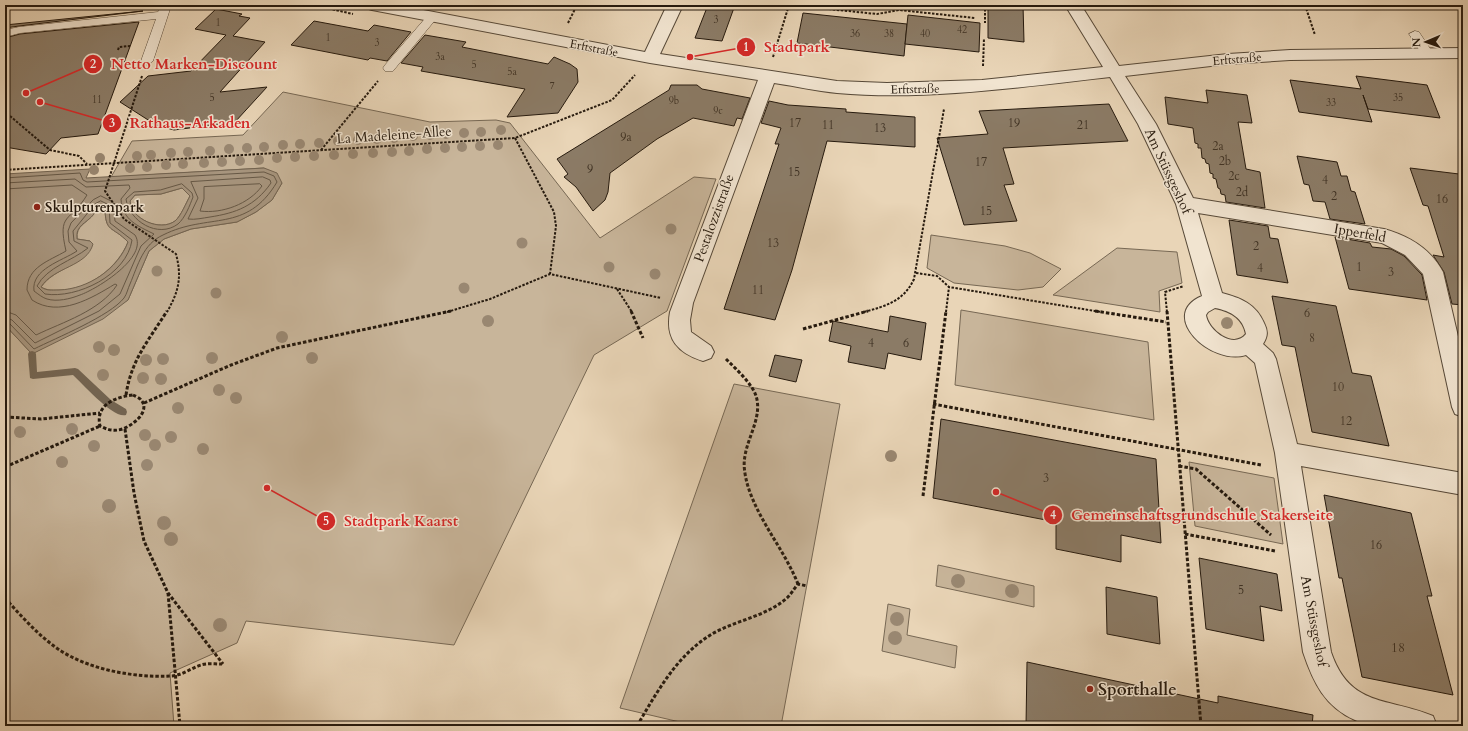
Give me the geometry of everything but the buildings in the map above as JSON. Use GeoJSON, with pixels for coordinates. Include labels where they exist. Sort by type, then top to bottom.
{"type":"FeatureCollection","features":[{"type":"Feature","properties":{"kind":"street","name":"Erftstraße"},"geometry":{"type":"LineString","coordinates":[[372,5],[432,18],[650,58],[837,87],[868,89],[940,88],[990,85],[1228,58],[1290,55],[1463,53]]}},
{"type":"Feature","properties":{"kind":"street"},"geometry":{"type":"LineString","coordinates":[[650,58],[675,5]]}},
{"type":"Feature","properties":{"kind":"street","name":"Am Stüssgeshof"},"geometry":{"type":"LineString","coordinates":[[1072,5],[1147,124],[1186,204],[1214,300]]}},
{"type":"Feature","properties":{"kind":"street","name":"Pestalozzistraße"},"geometry":{"type":"LineString","coordinates":[[703,352],[693,348],[684,339],[679,331],[678,323],[683,303],[768,76]]}},
{"type":"Feature","properties":{"kind":"street","name":"Ipperfeld"},"geometry":{"type":"LineString","coordinates":[[1186,204],[1384,236],[1411,247],[1424,259],[1433,272],[1463,407]]}},
{"type":"Feature","properties":{"kind":"street"},"geometry":{"type":"LineString","coordinates":[[1214,300],[1235,305],[1250,315],[1256,324],[1257,335],[1250,345],[1243,348],[1231,348],[1217,344],[1201,332],[1196,324],[1195,314],[1198,307],[1205,302],[1214,300]]}},
{"type":"Feature","properties":{"kind":"street","name":"Am Stüssgeshof"},"geometry":{"type":"LineString","coordinates":[[1250,345],[1265,359],[1288,462],[1317,652],[1324,672],[1338,692],[1354,706],[1373,715],[1423,726]]}},
{"type":"Feature","properties":{"kind":"street"},"geometry":{"type":"LineString","coordinates":[[1288,462],[1463,484]]}},
{"type":"Feature","properties":{"kind":"lane"},"geometry":{"type":"LineString","coordinates":[[5,34],[19,30],[164,10],[147,61]]}},
{"type":"Feature","properties":{"kind":"lane"},"geometry":{"type":"LineString","coordinates":[[389,68],[432,18]]}},
{"type":"Feature","properties":{"kind":"lane"},"geometry":{"type":"LineString","coordinates":[[1415,34],[1427,53]]}},
{"type":"Feature","properties":{"kind":"path"},"geometry":{"type":"LineString","coordinates":[[5,7],[54,5]]}},
{"type":"Feature","properties":{"kind":"path","name":"Erftstraße"},"geometry":{"type":"LineString","coordinates":[[566,25],[577,5]]}},
{"type":"Feature","properties":{"kind":"path"},"geometry":{"type":"LineString","coordinates":[[768,76],[789,5],[877,14],[899,10],[975,18]]}},
{"type":"Feature","properties":{"kind":"path"},"geometry":{"type":"LineString","coordinates":[[984,23],[985,5]]}},
{"type":"Feature","properties":{"kind":"path"},"geometry":{"type":"LineString","coordinates":[[1306,5],[1317,38]]}},
{"type":"Feature","properties":{"kind":"path"},"geometry":{"type":"LineString","coordinates":[[983,70],[984,38]]}},
{"type":"Feature","properties":{"kind":"path"},"geometry":{"type":"LineString","coordinates":[[118,50],[119,47],[133,45]]}},
{"type":"Feature","properties":{"kind":"path","name":"La Madeleine-Allee"},"geometry":{"type":"LineString","coordinates":[[5,170],[515,138],[612,100],[650,58]]}},
{"type":"Feature","properties":{"kind":"path"},"geometry":{"type":"LineString","coordinates":[[126,395],[126,385],[131,368],[172,303],[180,276],[179,261],[176,254],[124,219],[105,191],[147,61]]}},
{"type":"Feature","properties":{"kind":"path"},"geometry":{"type":"LineString","coordinates":[[321,150],[389,68]]}},
{"type":"Feature","properties":{"kind":"path"},"geometry":{"type":"LineString","coordinates":[[803,329],[894,303],[909,291],[916,273],[944,111],[940,88]]}},
{"type":"Feature","properties":{"kind":"path"},"geometry":{"type":"LineString","coordinates":[[10,116],[50,150],[79,156],[87,164]]}},
{"type":"Feature","properties":{"kind":"path"},"geometry":{"type":"LineString","coordinates":[[515,138],[554,212],[556,226],[550,274]]}},
{"type":"Feature","properties":{"kind":"path"},"geometry":{"type":"LineString","coordinates":[[916,273],[938,276],[949,287],[1166,322]]}},
{"type":"Feature","properties":{"kind":"path"},"geometry":{"type":"LineString","coordinates":[[144,403],[270,351],[295,343],[417,318],[501,296],[526,287],[550,274],[683,303]]}},
{"type":"Feature","properties":{"kind":"path"},"geometry":{"type":"LineString","coordinates":[[1201,726],[1166,322],[1165,292],[1208,279]]}},
{"type":"Feature","properties":{"kind":"path"},"geometry":{"type":"LineString","coordinates":[[923,496],[933,404],[949,287]]}},
{"type":"Feature","properties":{"kind":"path"},"geometry":{"type":"LineString","coordinates":[[618,289],[632,312],[643,338]]}},
{"type":"Feature","properties":{"kind":"path"},"geometry":{"type":"LineString","coordinates":[[724,358],[746,379],[755,393],[759,407],[756,423],[747,445],[744,467],[746,479],[755,504],[792,566],[798,584]]}},
{"type":"Feature","properties":{"kind":"path"},"geometry":{"type":"LineString","coordinates":[[5,467],[100,426],[111,431],[125,429],[138,420],[144,408],[144,403],[138,396],[126,395],[108,403],[100,413],[100,426]]}},
{"type":"Feature","properties":{"kind":"path"},"geometry":{"type":"LineString","coordinates":[[933,404],[1177,450],[1288,462]]}},
{"type":"Feature","properties":{"kind":"path"},"geometry":{"type":"LineString","coordinates":[[5,417],[20,420],[44,420],[100,413]]}},
{"type":"Feature","properties":{"kind":"path"},"geometry":{"type":"LineString","coordinates":[[5,598],[24,618],[58,649],[79,659],[133,674],[151,676],[175,676],[203,665],[223,664],[196,627],[168,593],[144,541],[134,493],[125,429]]}},
{"type":"Feature","properties":{"kind":"path"},"geometry":{"type":"LineString","coordinates":[[1179,466],[1196,469],[1274,538]]}},
{"type":"Feature","properties":{"kind":"path"},"geometry":{"type":"LineString","coordinates":[[1185,534],[1276,552],[1275,545]]}},
{"type":"Feature","properties":{"kind":"path"},"geometry":{"type":"LineString","coordinates":[[798,584],[807,586]]}},
{"type":"Feature","properties":{"kind":"path"},"geometry":{"type":"LineString","coordinates":[[637,726],[659,688],[684,657],[712,634],[775,606],[788,598],[798,584]]}},
{"type":"Feature","properties":{"kind":"path"},"geometry":{"type":"LineString","coordinates":[[168,593],[180,726]]}},
{"type":"Feature","properties":{"kind":"shaded area"},"geometry":{"type":"Polygon","coordinates":[[[283,92],[430,122],[496,120],[510,123],[600,238],[694,177],[716,179],[667,311],[594,355],[454,645],[246,621],[237,643],[170,673],[174,726],[5,726],[5,325],[32,354],[128,300],[149,251],[164,239],[191,229],[237,222],[256,212],[272,200],[282,183],[264,168],[111,177],[132,141],[243,135],[283,92]]]}},
{"type":"Feature","properties":{"kind":"shaded area"},"geometry":{"type":"Polygon","coordinates":[[[182,188],[190,196],[177,219],[169,224],[162,225],[147,222],[135,213],[130,201],[135,195],[161,194],[182,188]]]}},
{"type":"Feature","properties":{"kind":"shaded area"},"geometry":{"type":"Polygon","coordinates":[[[102,205],[105,206],[106,221],[110,228],[128,242],[117,260],[102,275],[83,286],[62,290],[48,290],[41,287],[55,274],[83,258],[90,241],[77,239],[78,231],[102,205]]]}},
{"type":"Feature","properties":{"kind":"shaded area"},"geometry":{"type":"Polygon","coordinates":[[[931,235],[1005,246],[1030,253],[1061,269],[1043,287],[1018,290],[954,283],[927,268],[931,235]]]}},
{"type":"Feature","properties":{"kind":"shaded area"},"geometry":{"type":"Polygon","coordinates":[[[1117,248],[1177,252],[1182,283],[1159,291],[1160,312],[1053,295],[1117,248]]]}},
{"type":"Feature","properties":{"kind":"shaded area"},"geometry":{"type":"Polygon","coordinates":[[[961,310],[1148,342],[1154,420],[955,385],[961,310]]]}},
{"type":"Feature","properties":{"kind":"shaded area"},"geometry":{"type":"Polygon","coordinates":[[[734,384],[840,404],[781,726],[697,726],[620,708],[734,384]]]}},
{"type":"Feature","properties":{"kind":"shaded area"},"geometry":{"type":"Polygon","coordinates":[[[1189,462],[1274,478],[1283,544],[1195,526],[1189,462]]]}},
{"type":"Feature","properties":{"kind":"shaded area"},"geometry":{"type":"Polygon","coordinates":[[[938,565],[1034,586],[1034,607],[936,586],[938,565]]]}},
{"type":"Feature","properties":{"kind":"shaded area"},"geometry":{"type":"Polygon","coordinates":[[[888,604],[910,609],[907,635],[957,646],[955,668],[882,651],[888,604]]]}},
{"type":"Feature","properties":{"kind":"water"},"geometry":{"type":"Polygon","coordinates":[[[264,168],[277,173],[282,183],[272,200],[256,212],[237,222],[191,229],[164,239],[149,251],[128,300],[103,319],[32,354],[5,325],[5,174],[90,169],[86,178],[264,168]],[[182,188],[161,194],[135,195],[130,201],[135,213],[147,222],[162,225],[169,224],[177,219],[190,196],[182,188]],[[102,205],[79,228],[77,234],[77,239],[90,241],[93,244],[90,252],[84,258],[46,280],[41,287],[47,290],[59,290],[81,286],[101,276],[117,261],[128,242],[110,228],[106,221],[105,206],[102,205]]]}},
{"type":"Feature","properties":{"kind":"waterway"},"geometry":{"type":"LineString","coordinates":[[32,354],[33,376],[75,371],[108,403],[123,412]]}},
{"type":"Feature","properties":{"kind":"place","name":"Stadtpark"},"geometry":{"type":"Point","coordinates":[690,57]}},
{"type":"Feature","properties":{"kind":"place","name":"Netto Marken-Discount"},"geometry":{"type":"Point","coordinates":[26,93]}},
{"type":"Feature","properties":{"kind":"place","name":"Rathaus-Arkaden"},"geometry":{"type":"Point","coordinates":[40,102]}},
{"type":"Feature","properties":{"kind":"place","name":"Skulpturenpark"},"geometry":{"type":"Point","coordinates":[37,207]}},
{"type":"Feature","properties":{"kind":"place","name":"Stadtpark Kaarst"},"geometry":{"type":"Point","coordinates":[267,488]}},
{"type":"Feature","properties":{"kind":"place","name":"Gemeinschaftsgrundschule Stakerseite"},"geometry":{"type":"Point","coordinates":[996,492]}},
{"type":"Feature","properties":{"kind":"place","name":"Sporthalle"},"geometry":{"type":"Point","coordinates":[1090,689]}}]}
